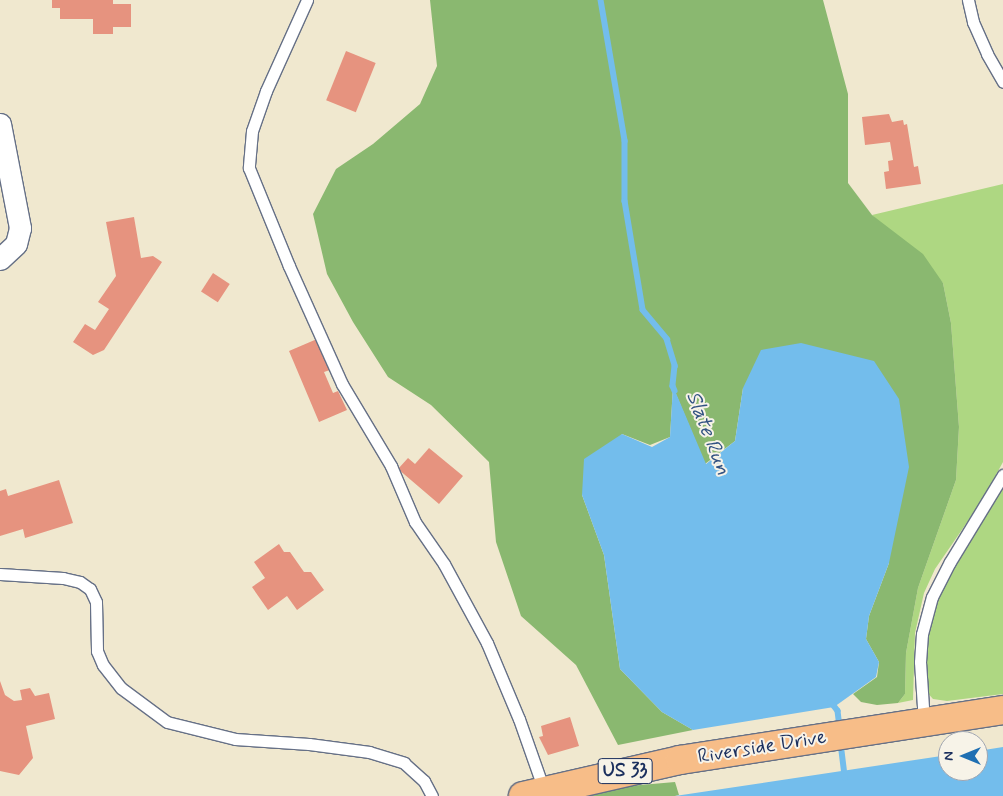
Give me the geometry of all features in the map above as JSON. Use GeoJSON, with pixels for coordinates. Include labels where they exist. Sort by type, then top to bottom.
{"type":"FeatureCollection","features":[{"type":"Feature","properties":{"kind":"main road","name":"Riverside Drive"},"geometry":{"type":"LineString","coordinates":[[534,793],[680,760],[1003,710]]}},
{"type":"Feature","properties":{"kind":"street"},"geometry":{"type":"LineString","coordinates":[[0,124],[4,174],[20,228],[16,244],[0,259]]}},
{"type":"Feature","properties":{"kind":"lane"},"geometry":{"type":"LineString","coordinates":[[307,0],[266,91],[252,131],[249,168],[289,266],[342,384],[391,466],[415,522],[444,564],[487,643],[518,719],[534,793]]}},
{"type":"Feature","properties":{"kind":"lane"},"geometry":{"type":"LineString","coordinates":[[968,0],[973,22],[987,54],[1003,82]]}},
{"type":"Feature","properties":{"kind":"lane"},"geometry":{"type":"LineString","coordinates":[[924,722],[920,662],[922,634],[932,597],[950,562],[1003,475]]}},
{"type":"Feature","properties":{"kind":"lane"},"geometry":{"type":"LineString","coordinates":[[0,574],[63,578],[80,582],[90,590],[96,602],[97,651],[103,665],[121,688],[167,722],[235,739],[370,752],[404,763],[424,781],[432,796]]}},
{"type":"Feature","properties":{"kind":"green space"},"geometry":{"type":"Polygon","coordinates":[[[430,0],[823,0],[848,94],[848,183],[872,215],[923,254],[943,283],[951,323],[959,427],[956,480],[918,588],[906,653],[905,694],[898,703],[877,705],[861,702],[853,694],[877,677],[879,662],[866,639],[869,616],[889,563],[743,388],[735,441],[705,464],[673,387],[670,437],[650,445],[622,434],[582,495],[604,555],[620,669],[662,712],[693,730],[618,745],[576,665],[521,616],[496,542],[489,462],[431,405],[388,377],[353,322],[327,274],[313,214],[336,169],[373,144],[420,104],[437,66],[430,0]]]}},
{"type":"Feature","properties":{"kind":"green space"},"geometry":{"type":"Polygon","coordinates":[[[1003,184],[1003,462],[981,502],[935,569],[924,593],[915,633],[913,700],[898,703],[905,694],[906,653],[918,588],[956,480],[959,427],[951,323],[943,283],[872,215],[1003,184]]]}},
{"type":"Feature","properties":{"kind":"green space"},"geometry":{"type":"Polygon","coordinates":[[[1003,487],[1003,694],[947,701],[933,699],[926,691],[924,670],[925,634],[932,608],[943,584],[1003,487]]]}},
{"type":"Feature","properties":{"kind":"green space"},"geometry":{"type":"Polygon","coordinates":[[[675,782],[679,795],[675,796],[590,796],[629,786],[675,782]]]}},
{"type":"Feature","properties":{"kind":"water"},"geometry":{"type":"Polygon","coordinates":[[[801,343],[874,361],[899,399],[909,467],[889,563],[869,616],[866,639],[879,662],[876,677],[834,707],[693,730],[662,712],[620,669],[604,555],[582,495],[584,459],[622,434],[652,447],[670,437],[673,386],[706,464],[735,441],[743,388],[761,350],[801,343]]]}},
{"type":"Feature","properties":{"kind":"water"},"geometry":{"type":"Polygon","coordinates":[[[1003,747],[1003,796],[675,796],[938,757],[938,781],[988,781],[988,749],[1003,747]]]}},
{"type":"Feature","properties":{"kind":"building"},"geometry":{"type":"Polygon","coordinates":[[[52,0],[113,0],[113,4],[131,4],[131,27],[113,27],[113,34],[93,34],[93,19],[60,19],[60,8],[52,8],[52,0]]]}},
{"type":"Feature","properties":{"kind":"building"},"geometry":{"type":"Polygon","coordinates":[[[346,51],[376,63],[356,112],[326,100],[346,51]]]}},
{"type":"Feature","properties":{"kind":"building"},"geometry":{"type":"Polygon","coordinates":[[[889,114],[892,122],[903,120],[904,125],[907,124],[914,167],[918,166],[921,184],[886,189],[884,172],[889,171],[888,161],[893,160],[890,142],[865,145],[862,117],[889,114]]]}},
{"type":"Feature","properties":{"kind":"building"},"geometry":{"type":"Polygon","coordinates":[[[134,217],[141,258],[153,256],[162,262],[104,350],[93,355],[73,342],[85,324],[95,330],[109,309],[98,302],[116,276],[106,222],[134,217]]]}},
{"type":"Feature","properties":{"kind":"building"},"geometry":{"type":"Polygon","coordinates":[[[213,273],[230,284],[218,302],[201,291],[213,273]]]}},
{"type":"Feature","properties":{"kind":"building"},"geometry":{"type":"Polygon","coordinates":[[[317,339],[330,370],[324,372],[333,393],[338,391],[347,410],[319,422],[289,351],[317,339]]]}},
{"type":"Feature","properties":{"kind":"building"},"geometry":{"type":"Polygon","coordinates":[[[429,448],[463,476],[439,504],[398,469],[408,458],[415,464],[429,448]]]}},
{"type":"Feature","properties":{"kind":"building"},"geometry":{"type":"Polygon","coordinates":[[[59,480],[73,523],[25,538],[23,529],[0,536],[0,491],[6,489],[8,496],[59,480]]]}},
{"type":"Feature","properties":{"kind":"building"},"geometry":{"type":"Polygon","coordinates":[[[279,544],[284,552],[290,552],[304,572],[311,572],[324,590],[297,610],[287,596],[268,610],[252,587],[265,578],[254,562],[279,544]]]}},
{"type":"Feature","properties":{"kind":"building"},"geometry":{"type":"Polygon","coordinates":[[[0,681],[5,695],[14,701],[22,700],[20,690],[30,688],[35,696],[49,693],[55,719],[26,726],[33,758],[19,775],[0,771],[0,681]]]}},
{"type":"Feature","properties":{"kind":"building"},"geometry":{"type":"Polygon","coordinates":[[[570,717],[579,746],[548,755],[539,737],[543,736],[541,726],[570,717]]]}},
{"type":"Feature","properties":{"kind":"waterway","name":"Slate Run"},"geometry":{"type":"LineString","coordinates":[[601,0],[625,141],[625,201],[643,310],[667,339],[675,366],[673,386],[675,391]]}},
{"type":"Feature","properties":{"kind":"waterway","name":"Slate Run"},"geometry":{"type":"LineString","coordinates":[[831,702],[838,711],[840,728]]}},
{"type":"Feature","properties":{"kind":"waterway","name":"Slate Run"},"geometry":{"type":"LineString","coordinates":[[841,743],[845,778]]}}]}
